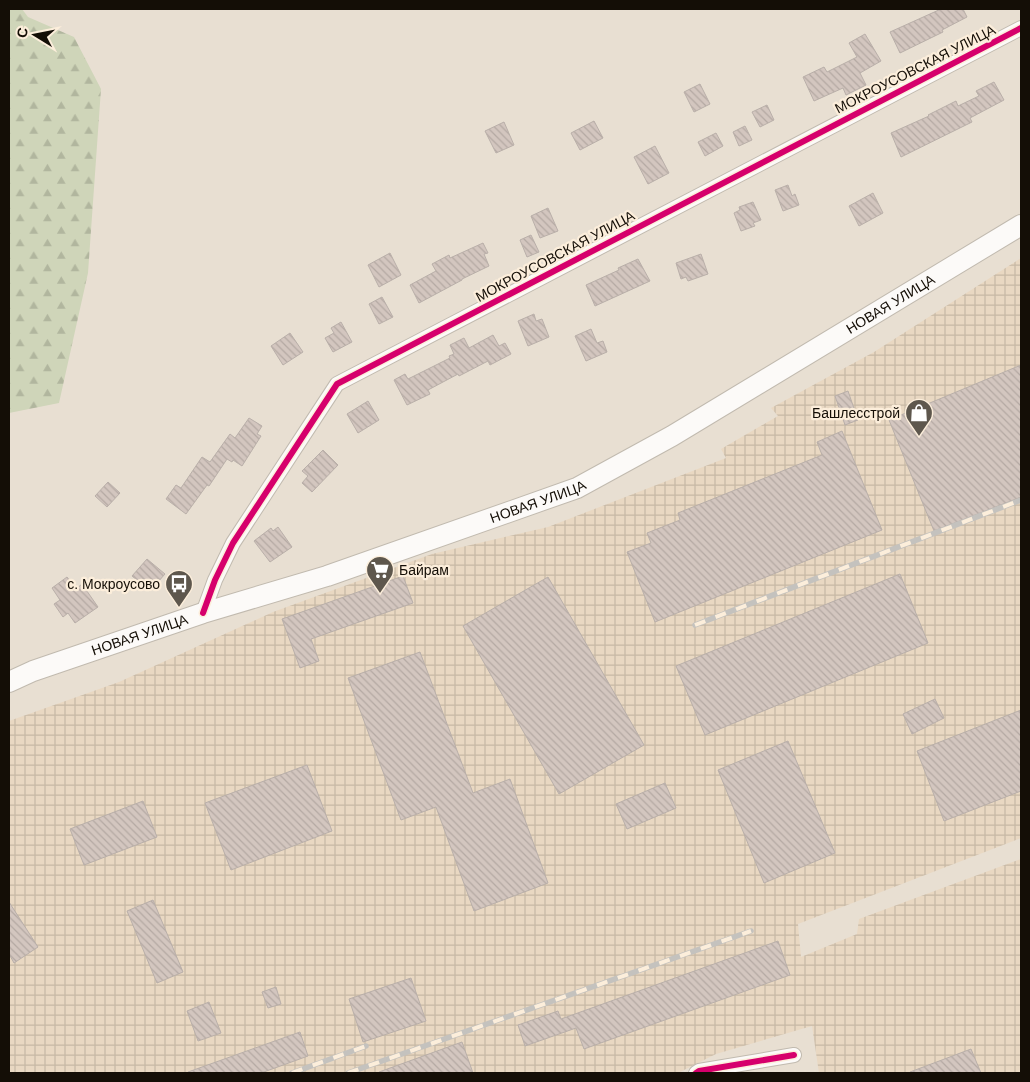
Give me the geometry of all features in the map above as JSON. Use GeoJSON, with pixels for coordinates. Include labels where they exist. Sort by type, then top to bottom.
{"type":"FeatureCollection","features":[{"type":"Feature","properties":{"kind":"main road","name":"НОВАЯ УЛИЦА"},"geometry":{"type":"LineString","coordinates":[[9,682],[33,671],[203,613],[327,576],[578,488],[672,436],[1021,225]]}},
{"type":"Feature","properties":{"kind":"street","name":"МОКРОУСОВСКАЯ УЛИЦА"},"geometry":{"type":"LineString","coordinates":[[203,613],[215,580],[233,543],[337,384],[1021,28]]}},
{"type":"Feature","properties":{"kind":"street"},"geometry":{"type":"LineString","coordinates":[[696,1073],[794,1055]]}},
{"type":"Feature","properties":{"kind":"shaded area"},"geometry":{"type":"Polygon","coordinates":[[[1021,258],[1021,838],[798,924],[801,957],[857,934],[859,919],[1021,859],[1021,1073],[819,1073],[812,1026],[716,1054],[678,1073],[9,1073],[9,721],[119,682],[273,612],[432,554],[548,527],[726,458],[721,449],[778,416],[771,408],[874,352],[1021,258]]]}},
{"type":"Feature","properties":{"kind":"green space"},"geometry":{"type":"Polygon","coordinates":[[[9,9],[22,9],[28,17],[74,37],[101,89],[88,273],[59,403],[9,413],[9,9]]]}},
{"type":"Feature","properties":{"kind":"building"},"geometry":{"type":"Polygon","coordinates":[[[941,9],[963,9],[967,17],[942,30],[943,32],[900,53],[890,32],[941,9]]]}},
{"type":"Feature","properties":{"kind":"building"},"geometry":{"type":"Polygon","coordinates":[[[865,34],[881,61],[860,73],[866,85],[846,95],[843,88],[814,101],[803,77],[824,67],[827,72],[857,57],[849,43],[865,34]]]}},
{"type":"Feature","properties":{"kind":"building"},"geometry":{"type":"Polygon","coordinates":[[[994,82],[1004,100],[970,118],[972,122],[901,157],[891,133],[929,116],[956,101],[958,106],[979,96],[976,91],[994,82]]]}},
{"type":"Feature","properties":{"kind":"building"},"geometry":{"type":"Polygon","coordinates":[[[700,84],[710,104],[694,112],[684,92],[700,84]]]}},
{"type":"Feature","properties":{"kind":"building"},"geometry":{"type":"Polygon","coordinates":[[[767,105],[774,120],[760,127],[752,112],[767,105]]]}},
{"type":"Feature","properties":{"kind":"building"},"geometry":{"type":"Polygon","coordinates":[[[594,121],[603,138],[580,150],[571,133],[594,121]]]}},
{"type":"Feature","properties":{"kind":"building"},"geometry":{"type":"Polygon","coordinates":[[[504,122],[514,145],[496,153],[485,131],[504,122]]]}},
{"type":"Feature","properties":{"kind":"building"},"geometry":{"type":"Polygon","coordinates":[[[745,126],[752,140],[739,146],[733,132],[745,126]]]}},
{"type":"Feature","properties":{"kind":"building"},"geometry":{"type":"Polygon","coordinates":[[[716,133],[723,146],[705,156],[698,142],[716,133]]]}},
{"type":"Feature","properties":{"kind":"building"},"geometry":{"type":"Polygon","coordinates":[[[655,146],[669,173],[648,184],[634,157],[655,146]]]}},
{"type":"Feature","properties":{"kind":"building"},"geometry":{"type":"Polygon","coordinates":[[[788,185],[792,196],[795,194],[799,205],[783,211],[775,190],[788,185]]]}},
{"type":"Feature","properties":{"kind":"building"},"geometry":{"type":"Polygon","coordinates":[[[873,193],[883,213],[859,226],[849,206],[873,193]]]}},
{"type":"Feature","properties":{"kind":"building"},"geometry":{"type":"Polygon","coordinates":[[[753,202],[761,220],[753,223],[755,226],[741,231],[734,213],[740,210],[739,207],[753,202]]]}},
{"type":"Feature","properties":{"kind":"building"},"geometry":{"type":"Polygon","coordinates":[[[548,208],[558,231],[540,238],[531,216],[548,208]]]}},
{"type":"Feature","properties":{"kind":"building"},"geometry":{"type":"Polygon","coordinates":[[[531,235],[539,252],[527,257],[520,240],[531,235]]]}},
{"type":"Feature","properties":{"kind":"building"},"geometry":{"type":"Polygon","coordinates":[[[483,243],[488,253],[484,254],[489,266],[419,303],[410,285],[436,271],[432,264],[449,255],[450,258],[483,243]]]}},
{"type":"Feature","properties":{"kind":"building"},"geometry":{"type":"Polygon","coordinates":[[[390,253],[401,275],[379,287],[368,265],[390,253]]]}},
{"type":"Feature","properties":{"kind":"building"},"geometry":{"type":"Polygon","coordinates":[[[701,254],[708,274],[688,281],[686,277],[681,279],[676,263],[701,254]]]}},
{"type":"Feature","properties":{"kind":"building"},"geometry":{"type":"Polygon","coordinates":[[[638,259],[650,281],[595,306],[586,285],[638,259]]]}},
{"type":"Feature","properties":{"kind":"building"},"geometry":{"type":"Polygon","coordinates":[[[382,297],[393,317],[379,324],[369,304],[382,297]]]}},
{"type":"Feature","properties":{"kind":"building"},"geometry":{"type":"Polygon","coordinates":[[[534,314],[536,321],[542,319],[549,337],[528,346],[518,321],[534,314]]]}},
{"type":"Feature","properties":{"kind":"building"},"geometry":{"type":"Polygon","coordinates":[[[341,322],[352,342],[333,352],[325,338],[334,333],[331,328],[341,322]]]}},
{"type":"Feature","properties":{"kind":"building"},"geometry":{"type":"Polygon","coordinates":[[[591,329],[597,343],[603,341],[607,352],[586,361],[575,336],[591,329]]]}},
{"type":"Feature","properties":{"kind":"building"},"geometry":{"type":"Polygon","coordinates":[[[290,333],[303,352],[283,365],[271,346],[290,333]]]}},
{"type":"Feature","properties":{"kind":"building"},"geometry":{"type":"Polygon","coordinates":[[[493,335],[499,346],[505,343],[511,354],[490,365],[488,361],[459,376],[458,374],[428,390],[430,394],[407,405],[394,380],[405,374],[408,379],[450,358],[449,356],[454,354],[450,345],[464,338],[469,348],[493,335]]]}},
{"type":"Feature","properties":{"kind":"building"},"geometry":{"type":"Polygon","coordinates":[[[1021,365],[1021,497],[934,531],[889,420],[1021,365]]]}},
{"type":"Feature","properties":{"kind":"building"},"geometry":{"type":"Polygon","coordinates":[[[848,391],[858,420],[845,425],[835,396],[848,391]]]}},
{"type":"Feature","properties":{"kind":"building"},"geometry":{"type":"Polygon","coordinates":[[[368,401],[379,420],[358,433],[347,414],[368,401]]]}},
{"type":"Feature","properties":{"kind":"building"},"geometry":{"type":"Polygon","coordinates":[[[249,418],[262,426],[257,434],[261,436],[242,466],[233,460],[232,462],[227,459],[209,486],[207,485],[186,514],[166,499],[176,485],[181,488],[202,457],[210,462],[230,434],[235,438],[249,418]]]}},
{"type":"Feature","properties":{"kind":"building"},"geometry":{"type":"Polygon","coordinates":[[[842,431],[882,530],[655,622],[627,552],[651,543],[647,533],[680,520],[678,513],[822,455],[817,442],[842,431]]]}},
{"type":"Feature","properties":{"kind":"building"},"geometry":{"type":"Polygon","coordinates":[[[323,450],[338,465],[312,492],[302,483],[308,476],[302,471],[323,450]]]}},
{"type":"Feature","properties":{"kind":"building"},"geometry":{"type":"Polygon","coordinates":[[[108,482],[120,493],[107,507],[95,496],[108,482]]]}},
{"type":"Feature","properties":{"kind":"building"},"geometry":{"type":"Polygon","coordinates":[[[278,527],[292,547],[270,562],[254,541],[271,528],[273,531],[278,527]]]}},
{"type":"Feature","properties":{"kind":"building"},"geometry":{"type":"Polygon","coordinates":[[[147,559],[165,574],[150,591],[132,576],[147,559]]]}},
{"type":"Feature","properties":{"kind":"building"},"geometry":{"type":"Polygon","coordinates":[[[900,574],[928,643],[705,735],[676,666],[900,574]]]}},
{"type":"Feature","properties":{"kind":"building"},"geometry":{"type":"Polygon","coordinates":[[[403,576],[413,603],[311,639],[319,661],[300,668],[282,619],[403,576]]]}},
{"type":"Feature","properties":{"kind":"building"},"geometry":{"type":"Polygon","coordinates":[[[67,577],[76,589],[82,584],[98,607],[75,623],[68,613],[63,617],[54,604],[60,600],[52,588],[67,577]]]}},
{"type":"Feature","properties":{"kind":"building"},"geometry":{"type":"Polygon","coordinates":[[[548,577],[644,745],[559,794],[463,626],[548,577]]]}},
{"type":"Feature","properties":{"kind":"building"},"geometry":{"type":"Polygon","coordinates":[[[420,652],[473,793],[510,779],[548,883],[474,911],[436,807],[401,820],[348,678],[420,652]]]}},
{"type":"Feature","properties":{"kind":"building"},"geometry":{"type":"Polygon","coordinates":[[[935,699],[944,718],[912,734],[903,714],[935,699]]]}},
{"type":"Feature","properties":{"kind":"building"},"geometry":{"type":"Polygon","coordinates":[[[1021,710],[1021,791],[944,821],[917,751],[1021,710]]]}},
{"type":"Feature","properties":{"kind":"building"},"geometry":{"type":"Polygon","coordinates":[[[788,741],[835,853],[764,883],[718,770],[788,741]]]}},
{"type":"Feature","properties":{"kind":"building"},"geometry":{"type":"Polygon","coordinates":[[[307,765],[332,831],[231,870],[205,803],[307,765]]]}},
{"type":"Feature","properties":{"kind":"building"},"geometry":{"type":"Polygon","coordinates":[[[665,783],[676,808],[627,829],[616,804],[665,783]]]}},
{"type":"Feature","properties":{"kind":"building"},"geometry":{"type":"Polygon","coordinates":[[[143,801],[157,837],[84,865],[70,829],[143,801]]]}},
{"type":"Feature","properties":{"kind":"building"},"geometry":{"type":"Polygon","coordinates":[[[153,900],[183,972],[157,983],[127,911],[153,900]]]}},
{"type":"Feature","properties":{"kind":"building"},"geometry":{"type":"Polygon","coordinates":[[[9,902],[38,947],[14,963],[9,954],[9,902]]]}},
{"type":"Feature","properties":{"kind":"building"},"geometry":{"type":"Polygon","coordinates":[[[778,941],[790,975],[584,1049],[576,1028],[525,1046],[518,1025],[558,1011],[561,1019],[778,941]]]}},
{"type":"Feature","properties":{"kind":"building"},"geometry":{"type":"Polygon","coordinates":[[[411,978],[426,1021],[363,1042],[349,999],[411,978]]]}},
{"type":"Feature","properties":{"kind":"building"},"geometry":{"type":"Polygon","coordinates":[[[276,987],[281,1004],[268,1008],[262,992],[276,987]]]}},
{"type":"Feature","properties":{"kind":"building"},"geometry":{"type":"Polygon","coordinates":[[[209,1002],[221,1033],[198,1041],[187,1011],[209,1002]]]}},
{"type":"Feature","properties":{"kind":"building"},"geometry":{"type":"Polygon","coordinates":[[[300,1032],[308,1056],[261,1073],[188,1072],[300,1032]]]}},
{"type":"Feature","properties":{"kind":"building"},"geometry":{"type":"Polygon","coordinates":[[[462,1042],[473,1073],[379,1072],[462,1042]]]}},
{"type":"Feature","properties":{"kind":"building"},"geometry":{"type":"Polygon","coordinates":[[[971,1049],[981,1073],[910,1073],[910,1072],[971,1049]]]}},
{"type":"Feature","properties":{"kind":"railway"},"geometry":{"type":"LineString","coordinates":[[695,625],[1021,500]]}},
{"type":"Feature","properties":{"kind":"railway"},"geometry":{"type":"LineString","coordinates":[[348,1073],[751,931]]}},
{"type":"Feature","properties":{"kind":"railway"},"geometry":{"type":"LineString","coordinates":[[292,1073],[366,1046]]}},
{"type":"Feature","properties":{"kind":"cycle path"},"geometry":{"type":"LineString","coordinates":[[203,613],[215,580],[233,543],[337,384],[1021,28]]}},
{"type":"Feature","properties":{"kind":"cycle path"},"geometry":{"type":"LineString","coordinates":[[696,1073],[794,1055]]}},
{"type":"Feature","properties":{"kind":"place","name":"Башлесстрой"},"geometry":{"type":"Point","coordinates":[919,437]}},
{"type":"Feature","properties":{"kind":"place","name":"Байрам"},"geometry":{"type":"Point","coordinates":[380,594]}},
{"type":"Feature","properties":{"kind":"place","name":"с. Мокроусово"},"geometry":{"type":"Point","coordinates":[179,608]}}]}
